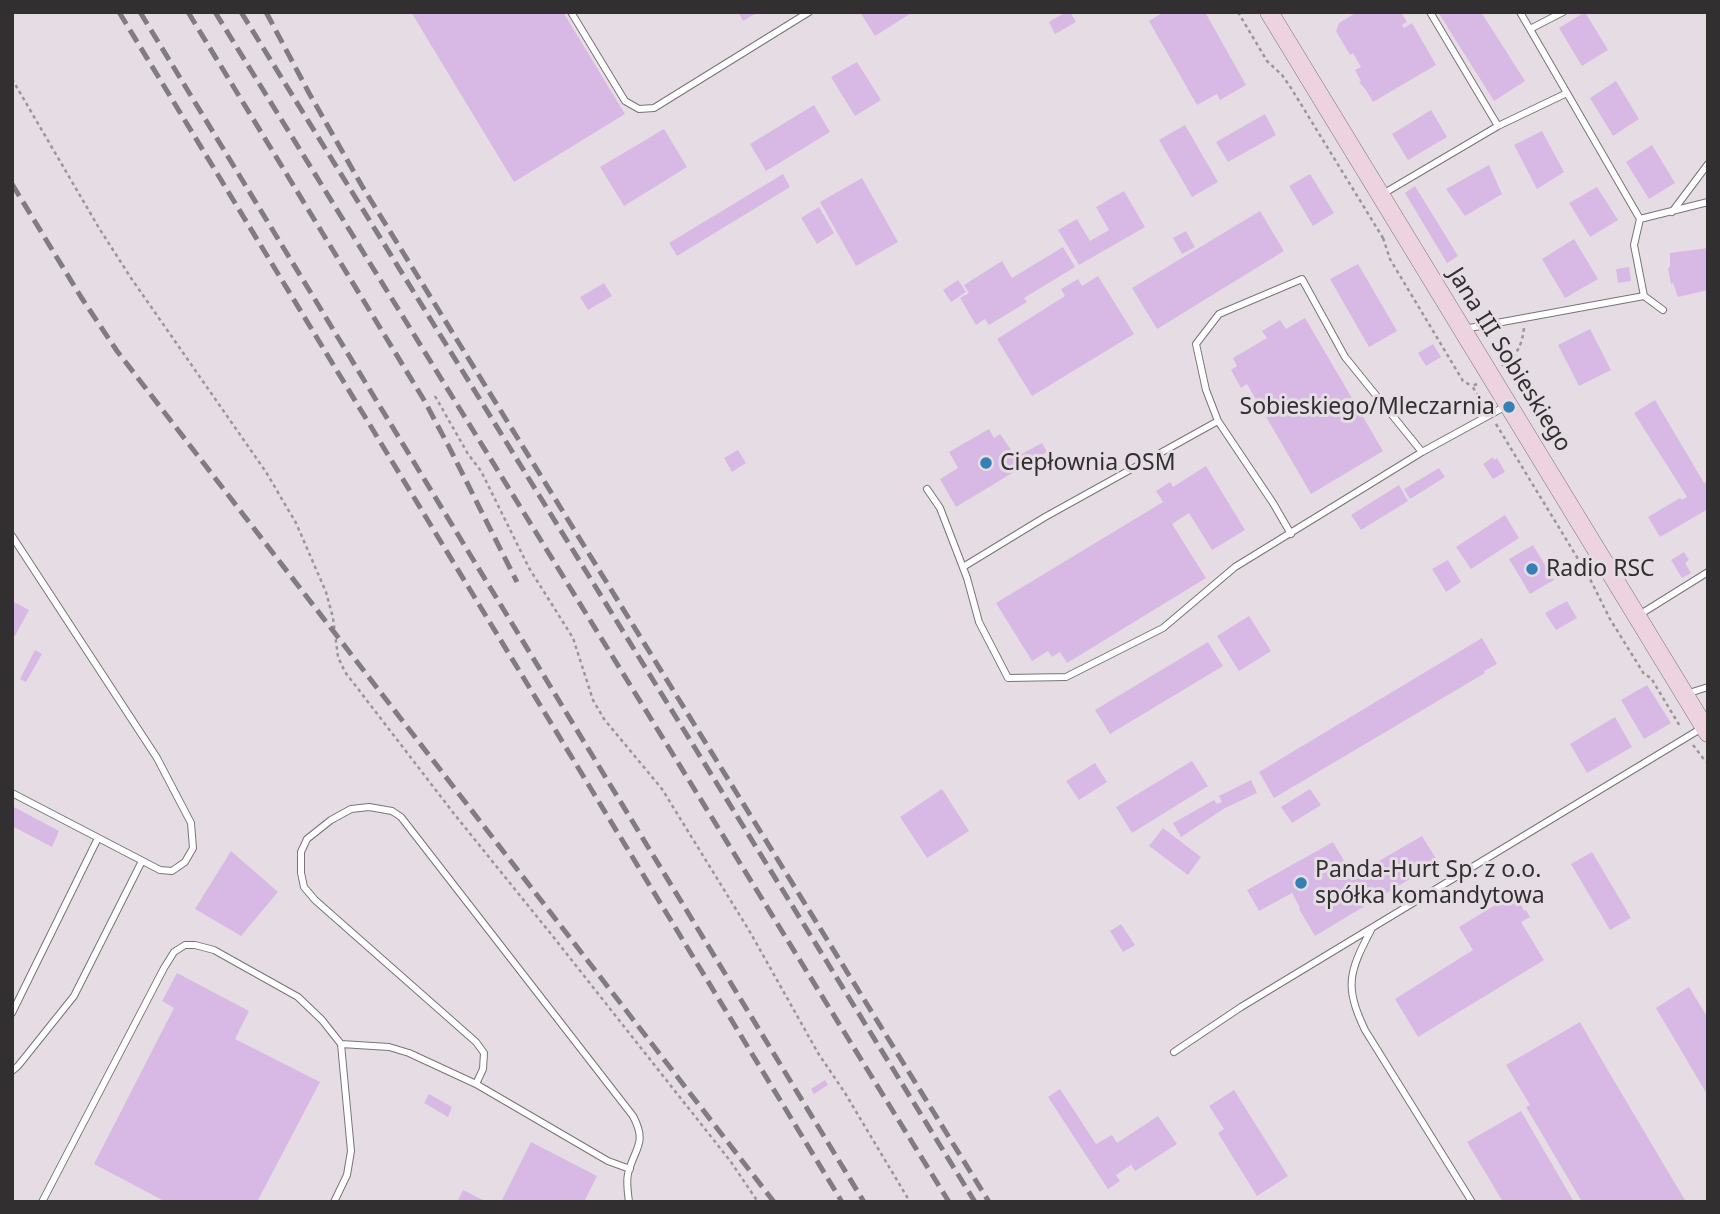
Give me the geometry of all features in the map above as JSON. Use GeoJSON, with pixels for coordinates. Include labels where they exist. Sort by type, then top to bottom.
{"type":"FeatureCollection","features":[{"type":"Feature","properties":{"kind":"main road","name":"Jana III Sobieskiego"},"geometry":{"type":"LineString","coordinates":[[1269,12],[1706,730]]}},
{"type":"Feature","properties":{"kind":"lane"},"geometry":{"type":"LineString","coordinates":[[571,12],[625,101],[639,110],[654,108],[809,12]]}},
{"type":"Feature","properties":{"kind":"lane"},"geometry":{"type":"LineString","coordinates":[[1430,12],[1498,126]]}},
{"type":"Feature","properties":{"kind":"lane"},"geometry":{"type":"LineString","coordinates":[[1520,12],[1640,219],[1634,245],[1644,296],[1663,310]]}},
{"type":"Feature","properties":{"kind":"lane"},"geometry":{"type":"LineString","coordinates":[[1530,29],[1563,12]]}},
{"type":"Feature","properties":{"kind":"lane"},"geometry":{"type":"LineString","coordinates":[[1380,196],[1498,126],[1567,93]]}},
{"type":"Feature","properties":{"kind":"lane"},"geometry":{"type":"LineString","coordinates":[[1672,212],[1708,164]]}},
{"type":"Feature","properties":{"kind":"lane"},"geometry":{"type":"LineString","coordinates":[[1640,219],[1708,202]]}},
{"type":"Feature","properties":{"kind":"lane"},"geometry":{"type":"LineString","coordinates":[[1291,534],[1218,421],[1206,390],[1196,344],[1219,314],[1302,279],[1345,357],[1422,453]]}},
{"type":"Feature","properties":{"kind":"lane"},"geometry":{"type":"LineString","coordinates":[[1462,330],[1644,296]]}},
{"type":"Feature","properties":{"kind":"lane"},"geometry":{"type":"LineString","coordinates":[[927,489],[940,508],[963,567],[979,622],[1009,678],[1066,677],[1163,628],[1235,567],[1422,453],[1508,405]]}},
{"type":"Feature","properties":{"kind":"lane"},"geometry":{"type":"LineString","coordinates":[[963,567],[1045,517],[1218,421]]}},
{"type":"Feature","properties":{"kind":"lane"},"geometry":{"type":"LineString","coordinates":[[12,537],[157,758],[191,823],[193,848],[185,862],[172,871],[160,870],[12,793]]}},
{"type":"Feature","properties":{"kind":"lane"},"geometry":{"type":"LineString","coordinates":[[1637,616],[1708,572]]}},
{"type":"Feature","properties":{"kind":"lane"},"geometry":{"type":"LineString","coordinates":[[1685,695],[1708,687]]}},
{"type":"Feature","properties":{"kind":"lane"},"geometry":{"type":"LineString","coordinates":[[1174,1052],[1241,1007],[1706,730]]}},
{"type":"Feature","properties":{"kind":"lane"},"geometry":{"type":"LineString","coordinates":[[475,1084],[483,1069],[484,1053],[476,1042],[315,900],[304,887],[301,873],[302,852],[307,839],[331,820],[351,809],[369,807],[392,811],[401,817],[633,1116],[639,1129],[640,1144],[628,1177],[629,1202]]}},
{"type":"Feature","properties":{"kind":"lane"},"geometry":{"type":"LineString","coordinates":[[12,1013],[98,838]]}},
{"type":"Feature","properties":{"kind":"lane"},"geometry":{"type":"LineString","coordinates":[[12,1071],[74,996],[142,861]]}},
{"type":"Feature","properties":{"kind":"lane"},"geometry":{"type":"LineString","coordinates":[[1372,928],[1358,955],[1351,981],[1354,1008],[1470,1201]]}},
{"type":"Feature","properties":{"kind":"lane"},"geometry":{"type":"LineString","coordinates":[[42,1202],[164,968],[174,952],[185,945],[214,950],[298,997],[322,1020],[341,1044],[351,1151],[347,1175],[334,1202]]}},
{"type":"Feature","properties":{"kind":"lane"},"geometry":{"type":"LineString","coordinates":[[341,1044],[389,1047],[409,1053],[475,1084],[608,1161],[630,1169]]}},
{"type":"Feature","properties":{"kind":"path"},"geometry":{"type":"LineString","coordinates":[[1238,12],[1267,61],[1291,88],[1383,238]]}},
{"type":"Feature","properties":{"kind":"path"},"geometry":{"type":"LineString","coordinates":[[12,79],[99,228],[266,472],[296,523],[326,592],[333,618],[338,657],[345,672],[722,1152],[758,1202]]}},
{"type":"Feature","properties":{"kind":"path"},"geometry":{"type":"LineString","coordinates":[[435,396],[468,454],[481,471],[529,568],[573,638],[598,710],[662,789],[750,932],[818,1053],[910,1202]]}},
{"type":"Feature","properties":{"kind":"building"},"geometry":{"type":"Polygon","coordinates":[[[411,12],[563,12],[625,114],[514,182],[411,12]]]}},
{"type":"Feature","properties":{"kind":"building"},"geometry":{"type":"Polygon","coordinates":[[[738,12],[758,12],[743,21],[738,12]]]}},
{"type":"Feature","properties":{"kind":"building"},"geometry":{"type":"Polygon","coordinates":[[[860,12],[913,12],[875,36],[860,12]]]}},
{"type":"Feature","properties":{"kind":"building"},"geometry":{"type":"Polygon","coordinates":[[[1070,12],[1076,22],[1055,34],[1049,22],[1070,12]]]}},
{"type":"Feature","properties":{"kind":"building"},"geometry":{"type":"Polygon","coordinates":[[[1164,12],[1205,12],[1246,85],[1220,100],[1217,94],[1197,105],[1149,21],[1164,12]]]}},
{"type":"Feature","properties":{"kind":"building"},"geometry":{"type":"Polygon","coordinates":[[[1357,12],[1401,12],[1407,22],[1402,25],[1404,28],[1412,23],[1436,65],[1373,102],[1359,82],[1361,81],[1355,70],[1361,67],[1353,53],[1350,55],[1336,31],[1339,23],[1357,12]]]}},
{"type":"Feature","properties":{"kind":"building"},"geometry":{"type":"Polygon","coordinates":[[[1438,12],[1481,12],[1525,81],[1494,101],[1438,12]]]}},
{"type":"Feature","properties":{"kind":"building"},"geometry":{"type":"Polygon","coordinates":[[[1585,12],[1608,50],[1582,66],[1559,28],[1585,12]]]}},
{"type":"Feature","properties":{"kind":"building"},"geometry":{"type":"Polygon","coordinates":[[[857,62],[881,100],[855,116],[831,77],[857,62]]]}},
{"type":"Feature","properties":{"kind":"building"},"geometry":{"type":"Polygon","coordinates":[[[1616,81],[1639,119],[1613,136],[1590,98],[1616,81]]]}},
{"type":"Feature","properties":{"kind":"building"},"geometry":{"type":"Polygon","coordinates":[[[814,105],[830,132],[766,171],[750,144],[814,105]]]}},
{"type":"Feature","properties":{"kind":"building"},"geometry":{"type":"Polygon","coordinates":[[[1431,110],[1447,137],[1408,160],[1392,134],[1431,110]]]}},
{"type":"Feature","properties":{"kind":"building"},"geometry":{"type":"Polygon","coordinates":[[[1265,114],[1276,135],[1228,162],[1216,142],[1265,114]]]}},
{"type":"Feature","properties":{"kind":"building"},"geometry":{"type":"Polygon","coordinates":[[[1185,125],[1218,182],[1192,197],[1159,140],[1185,125]]]}},
{"type":"Feature","properties":{"kind":"building"},"geometry":{"type":"Polygon","coordinates":[[[664,129],[687,167],[624,206],[600,167],[664,129]]]}},
{"type":"Feature","properties":{"kind":"building"},"geometry":{"type":"Polygon","coordinates":[[[1542,131],[1564,172],[1537,189],[1514,145],[1542,131]]]}},
{"type":"Feature","properties":{"kind":"building"},"geometry":{"type":"Polygon","coordinates":[[[1652,145],[1675,183],[1649,199],[1626,162],[1652,145]]]}},
{"type":"Feature","properties":{"kind":"building"},"geometry":{"type":"Polygon","coordinates":[[[1489,165],[1502,194],[1465,216],[1446,189],[1489,165]]]}},
{"type":"Feature","properties":{"kind":"building"},"geometry":{"type":"Polygon","coordinates":[[[783,174],[790,187],[677,256],[669,243],[783,174]]]}},
{"type":"Feature","properties":{"kind":"building"},"geometry":{"type":"Polygon","coordinates":[[[1310,174],[1334,213],[1313,226],[1289,186],[1310,174]]]}},
{"type":"Feature","properties":{"kind":"building"},"geometry":{"type":"Polygon","coordinates":[[[862,178],[898,242],[856,266],[820,202],[862,178]]]}},
{"type":"Feature","properties":{"kind":"building"},"geometry":{"type":"Polygon","coordinates":[[[1415,186],[1458,256],[1447,263],[1405,193],[1415,186]]]}},
{"type":"Feature","properties":{"kind":"building"},"geometry":{"type":"Polygon","coordinates":[[[1597,187],[1618,220],[1590,237],[1569,203],[1597,187]]]}},
{"type":"Feature","properties":{"kind":"building"},"geometry":{"type":"Polygon","coordinates":[[[1124,191],[1145,227],[1079,265],[1058,230],[1077,219],[1090,241],[1109,230],[1096,207],[1124,191]]]}},
{"type":"Feature","properties":{"kind":"building"},"geometry":{"type":"Polygon","coordinates":[[[819,207],[834,233],[817,244],[801,218],[819,207]]]}},
{"type":"Feature","properties":{"kind":"building"},"geometry":{"type":"Polygon","coordinates":[[[1260,211],[1284,251],[1157,329],[1132,288],[1260,211]]]}},
{"type":"Feature","properties":{"kind":"building"},"geometry":{"type":"Polygon","coordinates":[[[1186,231],[1195,247],[1182,254],[1173,238],[1186,231]]]}},
{"type":"Feature","properties":{"kind":"building"},"geometry":{"type":"Polygon","coordinates":[[[1574,239],[1598,279],[1565,298],[1542,259],[1574,239]]]}},
{"type":"Feature","properties":{"kind":"building"},"geometry":{"type":"Polygon","coordinates":[[[1063,247],[1075,267],[1024,298],[1027,302],[989,325],[985,319],[976,325],[960,298],[969,293],[964,285],[1002,261],[1012,278],[1063,247]]]}},
{"type":"Feature","properties":{"kind":"building"},"geometry":{"type":"Polygon","coordinates":[[[1708,248],[1708,290],[1678,297],[1673,283],[1671,284],[1668,268],[1670,253],[1708,248]]]}},
{"type":"Feature","properties":{"kind":"building"},"geometry":{"type":"Polygon","coordinates":[[[1358,264],[1397,331],[1369,347],[1330,279],[1358,264]]]}},
{"type":"Feature","properties":{"kind":"building"},"geometry":{"type":"Polygon","coordinates":[[[1629,267],[1631,281],[1618,283],[1616,269],[1629,267]]]}},
{"type":"Feature","properties":{"kind":"building"},"geometry":{"type":"Polygon","coordinates":[[[1098,276],[1134,334],[1032,396],[997,339],[1065,296],[1061,289],[1078,279],[1082,286],[1098,276]]]}},
{"type":"Feature","properties":{"kind":"building"},"geometry":{"type":"Polygon","coordinates":[[[958,280],[966,292],[951,302],[943,290],[958,280]]]}},
{"type":"Feature","properties":{"kind":"building"},"geometry":{"type":"Polygon","coordinates":[[[604,283],[612,296],[588,310],[580,297],[604,283]]]}},
{"type":"Feature","properties":{"kind":"building"},"geometry":{"type":"Polygon","coordinates":[[[1305,318],[1383,451],[1311,494],[1247,384],[1241,388],[1231,370],[1237,366],[1233,358],[1267,338],[1262,331],[1280,320],[1286,329],[1305,318]]]}},
{"type":"Feature","properties":{"kind":"building"},"geometry":{"type":"Polygon","coordinates":[[[1590,329],[1611,370],[1579,386],[1558,345],[1590,329]]]}},
{"type":"Feature","properties":{"kind":"building"},"geometry":{"type":"Polygon","coordinates":[[[1433,344],[1441,357],[1426,366],[1418,353],[1433,344]]]}},
{"type":"Feature","properties":{"kind":"building"},"geometry":{"type":"Polygon","coordinates":[[[1655,400],[1704,483],[1708,481],[1708,509],[1660,537],[1648,517],[1680,498],[1682,500],[1687,497],[1634,413],[1655,400]]]}},
{"type":"Feature","properties":{"kind":"building","name":"Ciepłownia OSM"},"geometry":{"type":"Polygon","coordinates":[[[989,429],[994,438],[1000,434],[1016,457],[1042,443],[1047,452],[956,507],[940,479],[958,468],[949,452],[989,429]]]}},
{"type":"Feature","properties":{"kind":"building"},"geometry":{"type":"Polygon","coordinates":[[[738,450],[746,463],[732,472],[724,458],[738,450]]]}},
{"type":"Feature","properties":{"kind":"building"},"geometry":{"type":"Polygon","coordinates":[[[1493,457],[1494,460],[1497,458],[1505,472],[1493,479],[1483,464],[1493,457]]]}},
{"type":"Feature","properties":{"kind":"building"},"geometry":{"type":"Polygon","coordinates":[[[1206,466],[1245,530],[1212,550],[1189,513],[1172,524],[1206,578],[1067,663],[1060,652],[1052,657],[1048,651],[1032,661],[996,603],[1163,502],[1156,491],[1170,482],[1173,487],[1206,466]]]}},
{"type":"Feature","properties":{"kind":"building"},"geometry":{"type":"Polygon","coordinates":[[[1439,468],[1445,477],[1410,499],[1404,489],[1439,468]]]}},
{"type":"Feature","properties":{"kind":"building"},"geometry":{"type":"Polygon","coordinates":[[[1399,485],[1408,501],[1361,530],[1351,515],[1399,485]]]}},
{"type":"Feature","properties":{"kind":"building"},"geometry":{"type":"Polygon","coordinates":[[[1505,515],[1519,538],[1471,569],[1456,547],[1505,515]]]}},
{"type":"Feature","properties":{"kind":"building","name":"Radio RSC"},"geometry":{"type":"Polygon","coordinates":[[[1533,545],[1554,580],[1530,594],[1509,559],[1533,545]]]}},
{"type":"Feature","properties":{"kind":"building"},"geometry":{"type":"Polygon","coordinates":[[[1684,552],[1689,560],[1685,563],[1691,573],[1682,578],[1671,560],[1684,552]]]}},
{"type":"Feature","properties":{"kind":"building"},"geometry":{"type":"Polygon","coordinates":[[[1448,560],[1461,582],[1446,592],[1432,569],[1448,560]]]}},
{"type":"Feature","properties":{"kind":"building"},"geometry":{"type":"Polygon","coordinates":[[[12,601],[29,610],[15,636],[12,635],[12,601]]]}},
{"type":"Feature","properties":{"kind":"building"},"geometry":{"type":"Polygon","coordinates":[[[1567,601],[1577,618],[1556,630],[1545,613],[1567,601]]]}},
{"type":"Feature","properties":{"kind":"building"},"geometry":{"type":"Polygon","coordinates":[[[1249,616],[1271,651],[1239,671],[1217,636],[1249,616]]]}},
{"type":"Feature","properties":{"kind":"building"},"geometry":{"type":"Polygon","coordinates":[[[1482,638],[1497,664],[1274,798],[1259,772],[1482,638]]]}},
{"type":"Feature","properties":{"kind":"building"},"geometry":{"type":"Polygon","coordinates":[[[1208,642],[1223,666],[1110,734],[1095,710],[1208,642]]]}},
{"type":"Feature","properties":{"kind":"building"},"geometry":{"type":"Polygon","coordinates":[[[35,650],[42,654],[26,682],[20,679],[35,650]]]}},
{"type":"Feature","properties":{"kind":"building"},"geometry":{"type":"Polygon","coordinates":[[[1647,685],[1671,723],[1644,739],[1621,700],[1647,685]]]}},
{"type":"Feature","properties":{"kind":"building"},"geometry":{"type":"Polygon","coordinates":[[[1615,717],[1632,747],[1587,773],[1570,744],[1615,717]]]}},
{"type":"Feature","properties":{"kind":"building"},"geometry":{"type":"Polygon","coordinates":[[[1192,761],[1208,786],[1132,833],[1116,807],[1192,761]]]}},
{"type":"Feature","properties":{"kind":"building"},"geometry":{"type":"Polygon","coordinates":[[[1095,763],[1107,782],[1079,800],[1066,781],[1095,763]]]}},
{"type":"Feature","properties":{"kind":"building"},"geometry":{"type":"Polygon","coordinates":[[[1251,780],[1257,793],[1225,808],[1181,837],[1173,823],[1214,800],[1217,804],[1222,802],[1219,796],[1251,780]]]}},
{"type":"Feature","properties":{"kind":"building"},"geometry":{"type":"Polygon","coordinates":[[[942,789],[969,831],[927,858],[900,817],[942,789]]]}},
{"type":"Feature","properties":{"kind":"building"},"geometry":{"type":"Polygon","coordinates":[[[1310,789],[1321,805],[1292,823],[1281,807],[1310,789]]]}},
{"type":"Feature","properties":{"kind":"building"},"geometry":{"type":"Polygon","coordinates":[[[12,806],[59,831],[52,847],[12,826],[12,806]]]}},
{"type":"Feature","properties":{"kind":"building"},"geometry":{"type":"Polygon","coordinates":[[[1163,828],[1201,857],[1188,875],[1149,846],[1163,828]]]}},
{"type":"Feature","properties":{"kind":"building"},"geometry":{"type":"Polygon","coordinates":[[[1422,836],[1438,862],[1315,936],[1292,893],[1259,911],[1247,890],[1333,842],[1353,876],[1422,836]]]}},
{"type":"Feature","properties":{"kind":"building"},"geometry":{"type":"Polygon","coordinates":[[[231,851],[278,892],[241,936],[195,909],[231,851]]]}},
{"type":"Feature","properties":{"kind":"building"},"geometry":{"type":"Polygon","coordinates":[[[1592,852],[1631,918],[1610,930],[1571,864],[1592,852]]]}},
{"type":"Feature","properties":{"kind":"building"},"geometry":{"type":"Polygon","coordinates":[[[1510,898],[1519,900],[1530,917],[1521,922],[1544,960],[1418,1037],[1395,999],[1473,950],[1459,927],[1510,898]]]}},
{"type":"Feature","properties":{"kind":"building"},"geometry":{"type":"Polygon","coordinates":[[[1121,924],[1135,945],[1123,952],[1110,931],[1121,924]]]}},
{"type":"Feature","properties":{"kind":"building"},"geometry":{"type":"Polygon","coordinates":[[[177,973],[249,1011],[235,1039],[320,1082],[257,1202],[166,1202],[94,1164],[174,1008],[162,1001],[177,973]]]}},
{"type":"Feature","properties":{"kind":"building"},"geometry":{"type":"Polygon","coordinates":[[[1689,987],[1708,1018],[1708,1096],[1656,1008],[1689,987]]]}},
{"type":"Feature","properties":{"kind":"building"},"geometry":{"type":"Polygon","coordinates":[[[1580,1022],[1686,1202],[1582,1202],[1526,1107],[1530,1105],[1506,1065],[1580,1022]]]}},
{"type":"Feature","properties":{"kind":"building"},"geometry":{"type":"Polygon","coordinates":[[[825,1080],[828,1085],[814,1094],[811,1089],[825,1080]]]}},
{"type":"Feature","properties":{"kind":"building"},"geometry":{"type":"Polygon","coordinates":[[[1060,1089],[1096,1144],[1112,1135],[1117,1143],[1158,1116],[1177,1144],[1135,1171],[1131,1165],[1116,1175],[1120,1181],[1108,1189],[1048,1097],[1060,1089]]]}},
{"type":"Feature","properties":{"kind":"building"},"geometry":{"type":"Polygon","coordinates":[[[1234,1090],[1288,1176],[1257,1196],[1218,1133],[1224,1129],[1209,1106],[1234,1090]]]}},
{"type":"Feature","properties":{"kind":"building"},"geometry":{"type":"Polygon","coordinates":[[[429,1094],[452,1107],[448,1117],[424,1103],[429,1094]]]}},
{"type":"Feature","properties":{"kind":"building"},"geometry":{"type":"Polygon","coordinates":[[[1521,1111],[1574,1202],[1503,1202],[1467,1142],[1521,1111]]]}},
{"type":"Feature","properties":{"kind":"building"},"geometry":{"type":"Polygon","coordinates":[[[531,1142],[597,1176],[584,1202],[501,1202],[531,1142]]]}},
{"type":"Feature","properties":{"kind":"building"},"geometry":{"type":"Polygon","coordinates":[[[463,1190],[487,1202],[457,1202],[463,1190]]]}},
{"type":"Feature","properties":{"kind":"railway"},"geometry":{"type":"LineString","coordinates":[[119,12],[842,1202]]}},
{"type":"Feature","properties":{"kind":"railway"},"geometry":{"type":"LineString","coordinates":[[140,12],[864,1202]]}},
{"type":"Feature","properties":{"kind":"railway"},"geometry":{"type":"LineString","coordinates":[[188,12],[424,400],[517,582]]}},
{"type":"Feature","properties":{"kind":"railway"},"geometry":{"type":"LineString","coordinates":[[215,12],[949,1202]]}},
{"type":"Feature","properties":{"kind":"railway"},"geometry":{"type":"LineString","coordinates":[[241,12],[975,1202]]}},
{"type":"Feature","properties":{"kind":"railway"},"geometry":{"type":"LineString","coordinates":[[266,12],[362,186],[989,1202]]}},
{"type":"Feature","properties":{"kind":"railway"},"geometry":{"type":"LineString","coordinates":[[12,184],[117,351],[774,1202]]}},
{"type":"Feature","properties":{"kind":"place","name":"Sobieskiego/Mleczarnia"},"geometry":{"type":"Point","coordinates":[1509,407]}},
{"type":"Feature","properties":{"kind":"place","name":"Ciepłownia OSM"},"geometry":{"type":"Point","coordinates":[986,463]}},
{"type":"Feature","properties":{"kind":"place","name":"Radio RSC"},"geometry":{"type":"Point","coordinates":[1532,569]}},
{"type":"Feature","properties":{"kind":"place","name":"Panda-Hurt Sp. z o.o. spółka komandytowa"},"geometry":{"type":"Point","coordinates":[1301,883]}}]}
